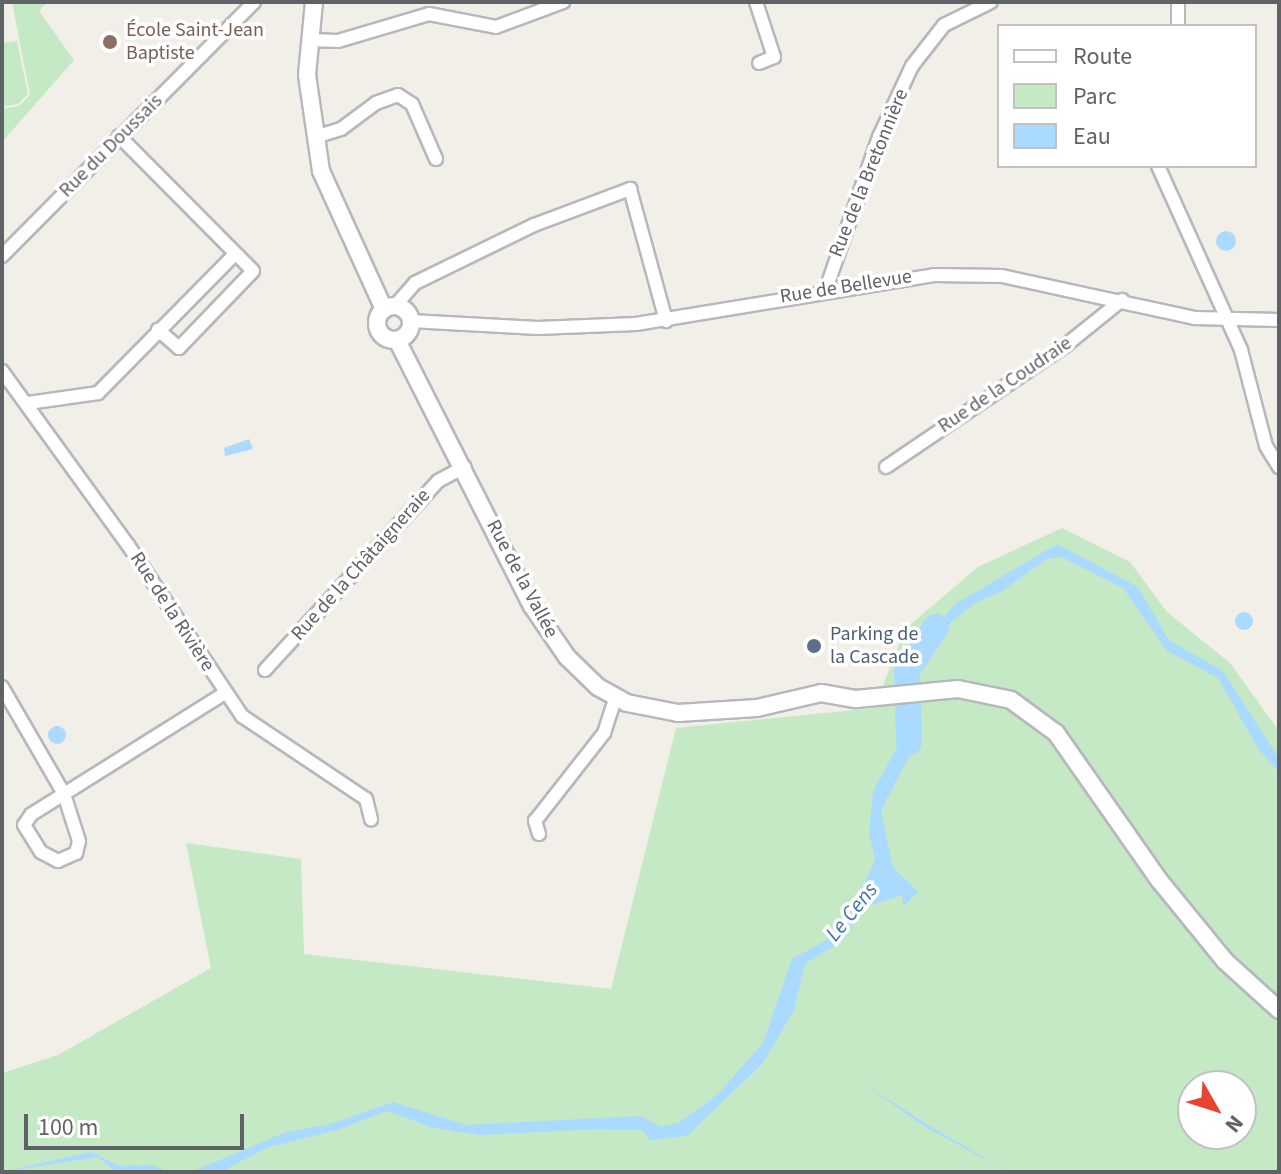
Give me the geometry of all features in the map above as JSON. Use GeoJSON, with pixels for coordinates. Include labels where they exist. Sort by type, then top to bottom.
{"type":"FeatureCollection","features":[{"type":"Feature","properties":{"kind":"street","name":"Rue du Doussais"},"geometry":{"type":"LineString","coordinates":[[2,256],[254,2]]}},
{"type":"Feature","properties":{"kind":"street"},"geometry":{"type":"LineString","coordinates":[[314,2],[307,75],[321,171],[389,308],[411,321],[406,335],[397,340]]}},
{"type":"Feature","properties":{"kind":"street"},"geometry":{"type":"LineString","coordinates":[[310,40],[338,41],[429,14],[496,27],[563,2]]}},
{"type":"Feature","properties":{"kind":"street"},"geometry":{"type":"LineString","coordinates":[[756,2],[774,57],[759,63]]}},
{"type":"Feature","properties":{"kind":"street","name":"Rue de la Bretonnière"},"geometry":{"type":"LineString","coordinates":[[826,289],[879,137],[912,66],[944,25],[991,2]]}},
{"type":"Feature","properties":{"kind":"street"},"geometry":{"type":"LineString","coordinates":[[1178,2],[1178,24]]}},
{"type":"Feature","properties":{"kind":"street"},"geometry":{"type":"LineString","coordinates":[[315,137],[341,129],[376,103],[398,95],[412,104],[436,159]]}},
{"type":"Feature","properties":{"kind":"street"},"geometry":{"type":"LineString","coordinates":[[119,136],[253,271],[179,348],[158,330]]}},
{"type":"Feature","properties":{"kind":"street"},"geometry":{"type":"LineString","coordinates":[[1159,168],[1230,322],[1260,406],[1266,446],[1279,467]]}},
{"type":"Feature","properties":{"kind":"street"},"geometry":{"type":"LineString","coordinates":[[389,308],[415,283],[534,225],[630,189],[641,214],[666,321]]}},
{"type":"Feature","properties":{"kind":"street"},"geometry":{"type":"LineString","coordinates":[[28,403],[98,393],[235,254]]}},
{"type":"Feature","properties":{"kind":"street","name":"Rue de Bellevue"},"geometry":{"type":"LineString","coordinates":[[411,321],[538,328],[666,321],[826,289],[934,275],[1002,276],[1230,322],[1279,320]]}},
{"type":"Feature","properties":{"kind":"street","name":"Rue de la Coudraie"},"geometry":{"type":"LineString","coordinates":[[886,467],[1066,345],[1122,300]]}},
{"type":"Feature","properties":{"kind":"street","name":"Rue de la Vallée"},"geometry":{"type":"LineString","coordinates":[[389,308],[378,330],[397,340],[552,638],[580,671],[615,699],[678,713],[704,713],[775,705],[804,693],[856,699],[958,689],[994,694],[1037,715],[1090,776],[1159,880],[1216,949],[1279,1010]]}},
{"type":"Feature","properties":{"kind":"street","name":"Rue de la Rivière"},"geometry":{"type":"LineString","coordinates":[[2,371],[28,403],[242,716],[366,799],[371,819]]}},
{"type":"Feature","properties":{"kind":"street","name":"Rue de la Châtaigneraie"},"geometry":{"type":"LineString","coordinates":[[265,670],[438,481],[464,467]]}},
{"type":"Feature","properties":{"kind":"street"},"geometry":{"type":"LineString","coordinates":[[2,687],[64,794],[79,841],[76,853],[58,861],[41,852],[24,825],[31,815],[64,794],[225,693]]}},
{"type":"Feature","properties":{"kind":"street"},"geometry":{"type":"LineString","coordinates":[[539,834],[535,821],[604,733],[615,699]]}},
{"type":"Feature","properties":{"kind":"green space"},"geometry":{"type":"Polygon","coordinates":[[[12,2],[47,2],[39,11],[74,60],[2,142],[2,109],[19,106],[30,95],[12,2]]]}},
{"type":"Feature","properties":{"kind":"green space"},"geometry":{"type":"Polygon","coordinates":[[[17,41],[28,94],[18,104],[2,107],[2,43],[17,41]]]}},
{"type":"Feature","properties":{"kind":"green space"},"geometry":{"type":"Polygon","coordinates":[[[1062,528],[1130,562],[1167,612],[1230,663],[1279,731],[1279,1172],[2,1172],[2,1073],[58,1055],[211,968],[186,843],[301,859],[304,954],[611,989],[676,728],[874,708],[905,629],[978,567],[1062,528]]]}},
{"type":"Feature","properties":{"kind":"water"},"geometry":{"type":"Polygon","coordinates":[[[1226,231],[1233,234],[1236,241],[1233,248],[1226,251],[1219,248],[1216,241],[1219,234],[1226,231]]]}},
{"type":"Feature","properties":{"kind":"water"},"geometry":{"type":"Polygon","coordinates":[[[249,439],[253,449],[225,456],[224,448],[249,439]]]}},
{"type":"Feature","properties":{"kind":"water"},"geometry":{"type":"Polygon","coordinates":[[[1057,544],[1138,587],[1169,640],[1223,671],[1279,758],[1279,772],[1259,750],[1218,678],[1167,651],[1123,588],[1061,557],[1047,559],[1003,591],[975,603],[951,622],[927,656],[915,653],[955,604],[1057,544]]]}},
{"type":"Feature","properties":{"kind":"water"},"geometry":{"type":"Polygon","coordinates":[[[1244,612],[1253,621],[1244,630],[1235,621],[1244,612]]]}},
{"type":"Feature","properties":{"kind":"water"},"geometry":{"type":"Polygon","coordinates":[[[907,710],[914,710],[919,719],[920,735],[881,811],[893,868],[918,891],[903,907],[902,895],[861,909],[845,939],[805,964],[794,1010],[763,1063],[687,1136],[650,1140],[642,1130],[597,1129],[478,1135],[433,1128],[387,1111],[337,1130],[269,1147],[220,1172],[191,1172],[286,1132],[330,1124],[393,1102],[466,1125],[641,1116],[661,1127],[680,1122],[717,1095],[763,1043],[792,959],[828,939],[851,913],[875,860],[869,833],[873,791],[898,746],[907,710]]]}},
{"type":"Feature","properties":{"kind":"water"},"geometry":{"type":"Polygon","coordinates":[[[57,726],[66,735],[57,744],[48,735],[57,726]]]}},
{"type":"Feature","properties":{"kind":"water"},"geometry":{"type":"Polygon","coordinates":[[[856,1079],[930,1126],[1009,1172],[927,1128],[856,1079]]]}},
{"type":"Feature","properties":{"kind":"water"},"geometry":{"type":"Polygon","coordinates":[[[91,1152],[119,1166],[152,1165],[169,1172],[116,1172],[98,1157],[2,1172],[91,1152]]]}},
{"type":"Feature","properties":{"kind":"waterway","name":"Le Cens"},"geometry":{"type":"LineString","coordinates":[[909,742],[907,670],[936,627]]}},
{"type":"Feature","properties":{"kind":"place","name":"École Saint-Jean Baptiste"},"geometry":{"type":"Point","coordinates":[110,42]}},
{"type":"Feature","properties":{"kind":"place","name":"Parking de la Cascade"},"geometry":{"type":"Point","coordinates":[814,646]}}]}
